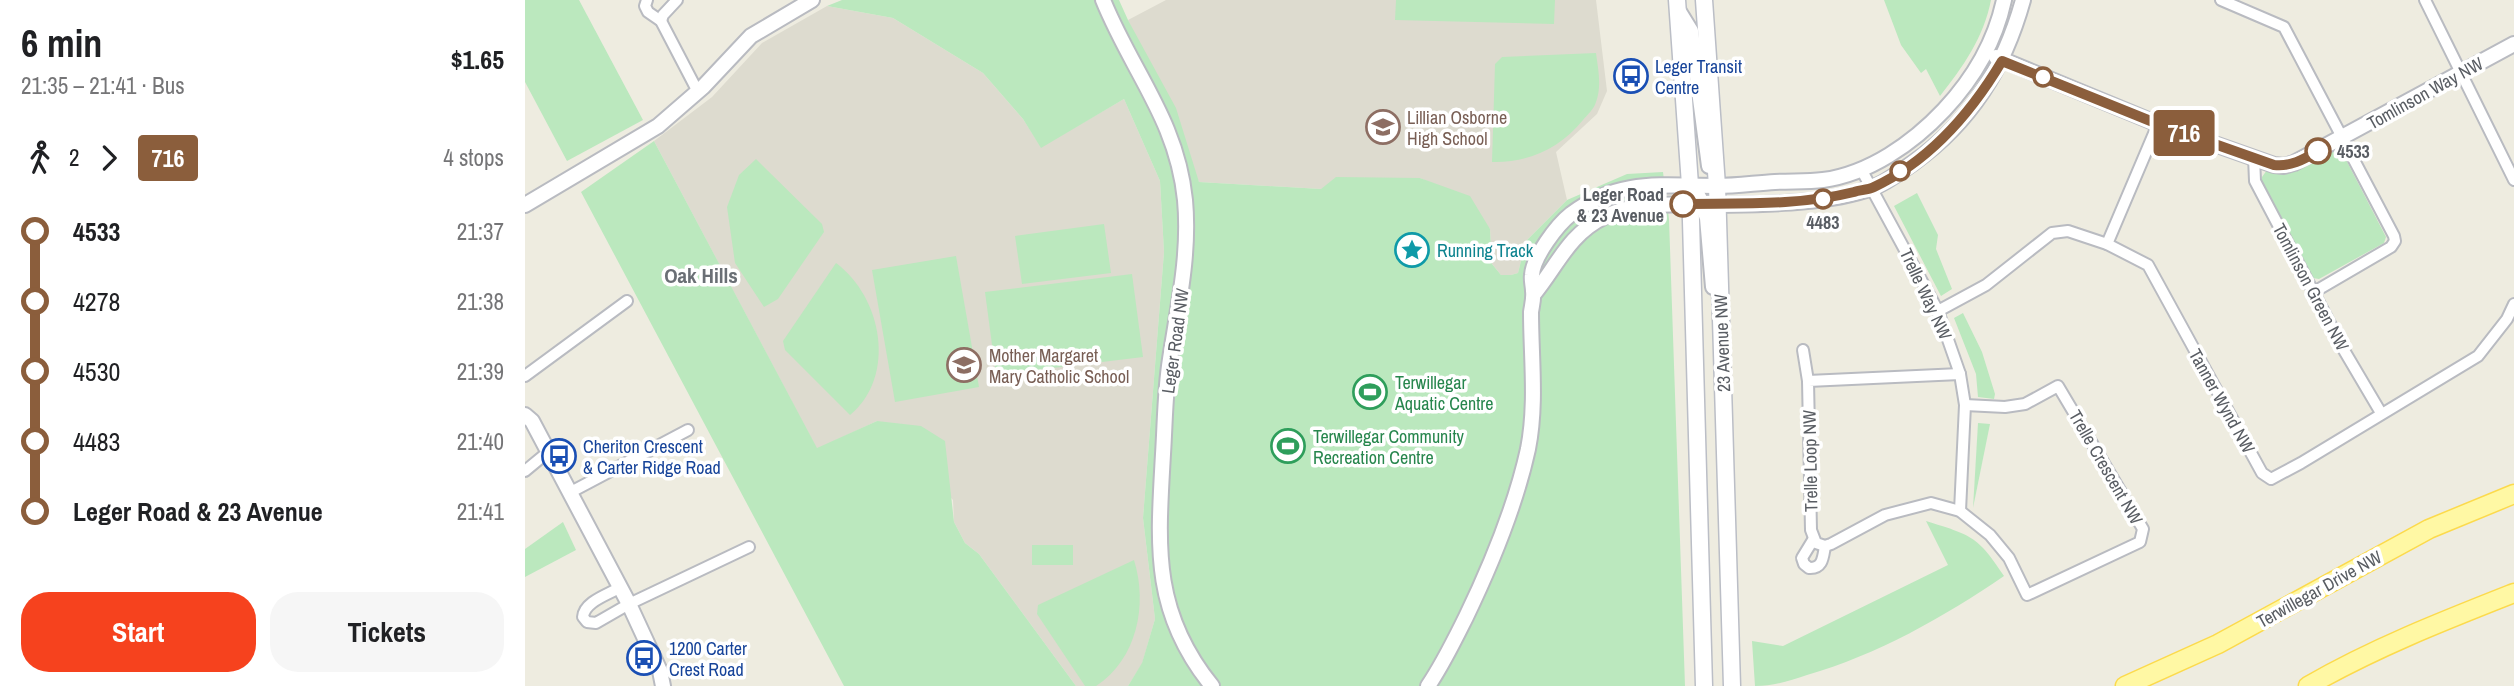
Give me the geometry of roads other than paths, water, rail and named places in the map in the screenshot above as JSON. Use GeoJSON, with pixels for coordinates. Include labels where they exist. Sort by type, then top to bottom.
{"type":"FeatureCollection","features":[{"type":"Feature","properties":{"kind":"main road","name":"23 Avenue NW"},"geometry":{"type":"LineString","coordinates":[[1703,686],[1704,204],[1714,186],[1704,0]]}},
{"type":"Feature","properties":{"kind":"main road","name":"23 Avenue NW"},"geometry":{"type":"LineString","coordinates":[[1678,5],[1690,184],[1704,204],[1723,391],[1732,686]]}},
{"type":"Feature","properties":{"kind":"main road","name":"Terwillegar Drive NW"},"geometry":{"type":"LineString","coordinates":[[2125,686],[2218,644],[2429,529],[2514,494]]}},
{"type":"Feature","properties":{"kind":"main road"},"geometry":{"type":"LineString","coordinates":[[2308,686],[2345,664],[2406,636],[2514,593]]}},
{"type":"Feature","properties":{"kind":"street"},"geometry":{"type":"LineString","coordinates":[[647,0],[645,6],[648,12],[661,21],[698,92]]}},
{"type":"Feature","properties":{"kind":"street"},"geometry":{"type":"LineString","coordinates":[[661,21],[677,0]]}},
{"type":"Feature","properties":{"kind":"street"},"geometry":{"type":"LineString","coordinates":[[525,205],[659,126],[698,92],[751,36],[811,0]]}},
{"type":"Feature","properties":{"kind":"street","name":"Leger Road NW"},"geometry":{"type":"LineString","coordinates":[[1104,0],[1122,43],[1161,112],[1175,149],[1182,182],[1187,233],[1185,266],[1169,361],[1159,548],[1163,583],[1173,619],[1190,654],[1212,686]]}},
{"type":"Feature","properties":{"kind":"street"},"geometry":{"type":"LineString","coordinates":[[1428,686],[1442,666],[1485,577],[1515,502],[1528,446],[1534,393],[1532,274],[1546,243],[1570,215],[1591,201],[1619,189],[1640,185],[1714,186],[1823,180],[1861,169],[1899,149],[1935,120],[1957,96],[1986,51],[2004,0]]}},
{"type":"Feature","properties":{"kind":"street"},"geometry":{"type":"LineString","coordinates":[[1534,294],[1574,239],[1601,218],[1628,208],[1830,198],[1873,188],[1904,169],[1947,136],[1982,93],[2002,61],[2023,0]]}},
{"type":"Feature","properties":{"kind":"street"},"geometry":{"type":"LineString","coordinates":[[2221,0],[2284,26],[2394,236],[2395,241],[2391,247],[2314,292]]}},
{"type":"Feature","properties":{"kind":"street"},"geometry":{"type":"LineString","coordinates":[[2425,0],[2514,180]]}},
{"type":"Feature","properties":{"kind":"street"},"geometry":{"type":"LineString","coordinates":[[1678,5],[1691,31],[1714,186]]}},
{"type":"Feature","properties":{"kind":"street","name":"Tomlinson Way NW"},"geometry":{"type":"LineString","coordinates":[[1986,51],[2002,61],[2158,124],[2274,165],[2284,166],[2342,138],[2514,44]]}},
{"type":"Feature","properties":{"kind":"street"},"geometry":{"type":"LineString","coordinates":[[2107,244],[2158,124]]}},
{"type":"Feature","properties":{"kind":"street","name":"Tomlinson Green NW"},"geometry":{"type":"LineString","coordinates":[[2254,157],[2255,181],[2381,412]]}},
{"type":"Feature","properties":{"kind":"street","name":"Trelle Way NW"},"geometry":{"type":"LineString","coordinates":[[1861,169],[1938,311],[1960,374],[1965,405],[1960,511]]}},
{"type":"Feature","properties":{"kind":"street","name":"Tanner Wynd NW"},"geometry":{"type":"LineString","coordinates":[[1938,311],[1986,285],[2052,233],[2068,231],[2107,244],[2148,265],[2262,473],[2271,479],[2478,355],[2507,319],[2514,304]]}},
{"type":"Feature","properties":{"kind":"street"},"geometry":{"type":"LineString","coordinates":[[525,376],[627,301]]}},
{"type":"Feature","properties":{"kind":"street","name":"Trelle Loop NW"},"geometry":{"type":"LineString","coordinates":[[1803,350],[1808,382],[1813,540],[1802,558],[1804,564],[1815,568],[1821,564],[1825,546],[1885,515],[1931,503],[1960,511]]}},
{"type":"Feature","properties":{"kind":"street"},"geometry":{"type":"LineString","coordinates":[[1808,382],[1960,374]]}},
{"type":"Feature","properties":{"kind":"street","name":"Trelle Crescent NW"},"geometry":{"type":"LineString","coordinates":[[1960,511],[1990,534],[2008,558],[2027,594],[2140,542],[2143,529],[2058,386],[2025,404],[2005,407],[1965,405]]}},
{"type":"Feature","properties":{"kind":"street"},"geometry":{"type":"LineString","coordinates":[[525,415],[532,421],[629,604],[648,644],[663,686]]}},
{"type":"Feature","properties":{"kind":"street"},"geometry":{"type":"LineString","coordinates":[[569,493],[688,430]]}},
{"type":"Feature","properties":{"kind":"street"},"geometry":{"type":"LineString","coordinates":[[525,471],[548,452]]}},
{"type":"Feature","properties":{"kind":"street"},"geometry":{"type":"LineString","coordinates":[[1813,540],[1825,546]]}},
{"type":"Feature","properties":{"kind":"street"},"geometry":{"type":"LineString","coordinates":[[619,588],[588,606],[583,611],[583,617],[590,624],[596,622],[749,547]]}},
{"type":"Feature","properties":{"kind":"place","name":"Leger Transit Centre"},"geometry":{"type":"Point","coordinates":[1631,76]}},
{"type":"Feature","properties":{"kind":"place","name":"Lillian Osborne High School"},"geometry":{"type":"Point","coordinates":[1383,127]}},
{"type":"Feature","properties":{"kind":"place","name":"4533"},"geometry":{"type":"Point","coordinates":[2318,151]}},
{"type":"Feature","properties":{"kind":"place","name":"4483"},"geometry":{"type":"Point","coordinates":[1823,199]}},
{"type":"Feature","properties":{"kind":"place","name":"Leger Road & 23 Avenue"},"geometry":{"type":"Point","coordinates":[1683,204]}},
{"type":"Feature","properties":{"kind":"place","name":"Running Track"},"geometry":{"type":"Point","coordinates":[1412,250]}},
{"type":"Feature","properties":{"kind":"place","name":"Mother Margaret Mary Catholic School"},"geometry":{"type":"Point","coordinates":[964,365]}},
{"type":"Feature","properties":{"kind":"place","name":"Terwillegar Aquatic Centre"},"geometry":{"type":"Point","coordinates":[1370,392]}},
{"type":"Feature","properties":{"kind":"place","name":"Terwillegar Community Recreation Centre"},"geometry":{"type":"Point","coordinates":[1288,446]}},
{"type":"Feature","properties":{"kind":"place","name":"Cheriton Crescent & Carter Ridge Road"},"geometry":{"type":"Point","coordinates":[559,456]}},
{"type":"Feature","properties":{"kind":"place","name":"1200 Carter Crest Road"},"geometry":{"type":"Point","coordinates":[644,658]}},
{"type":"Feature","properties":{"kind":"district","name":"Oak Hills"},"geometry":{"type":"Point","coordinates":[701,275]}}]}
